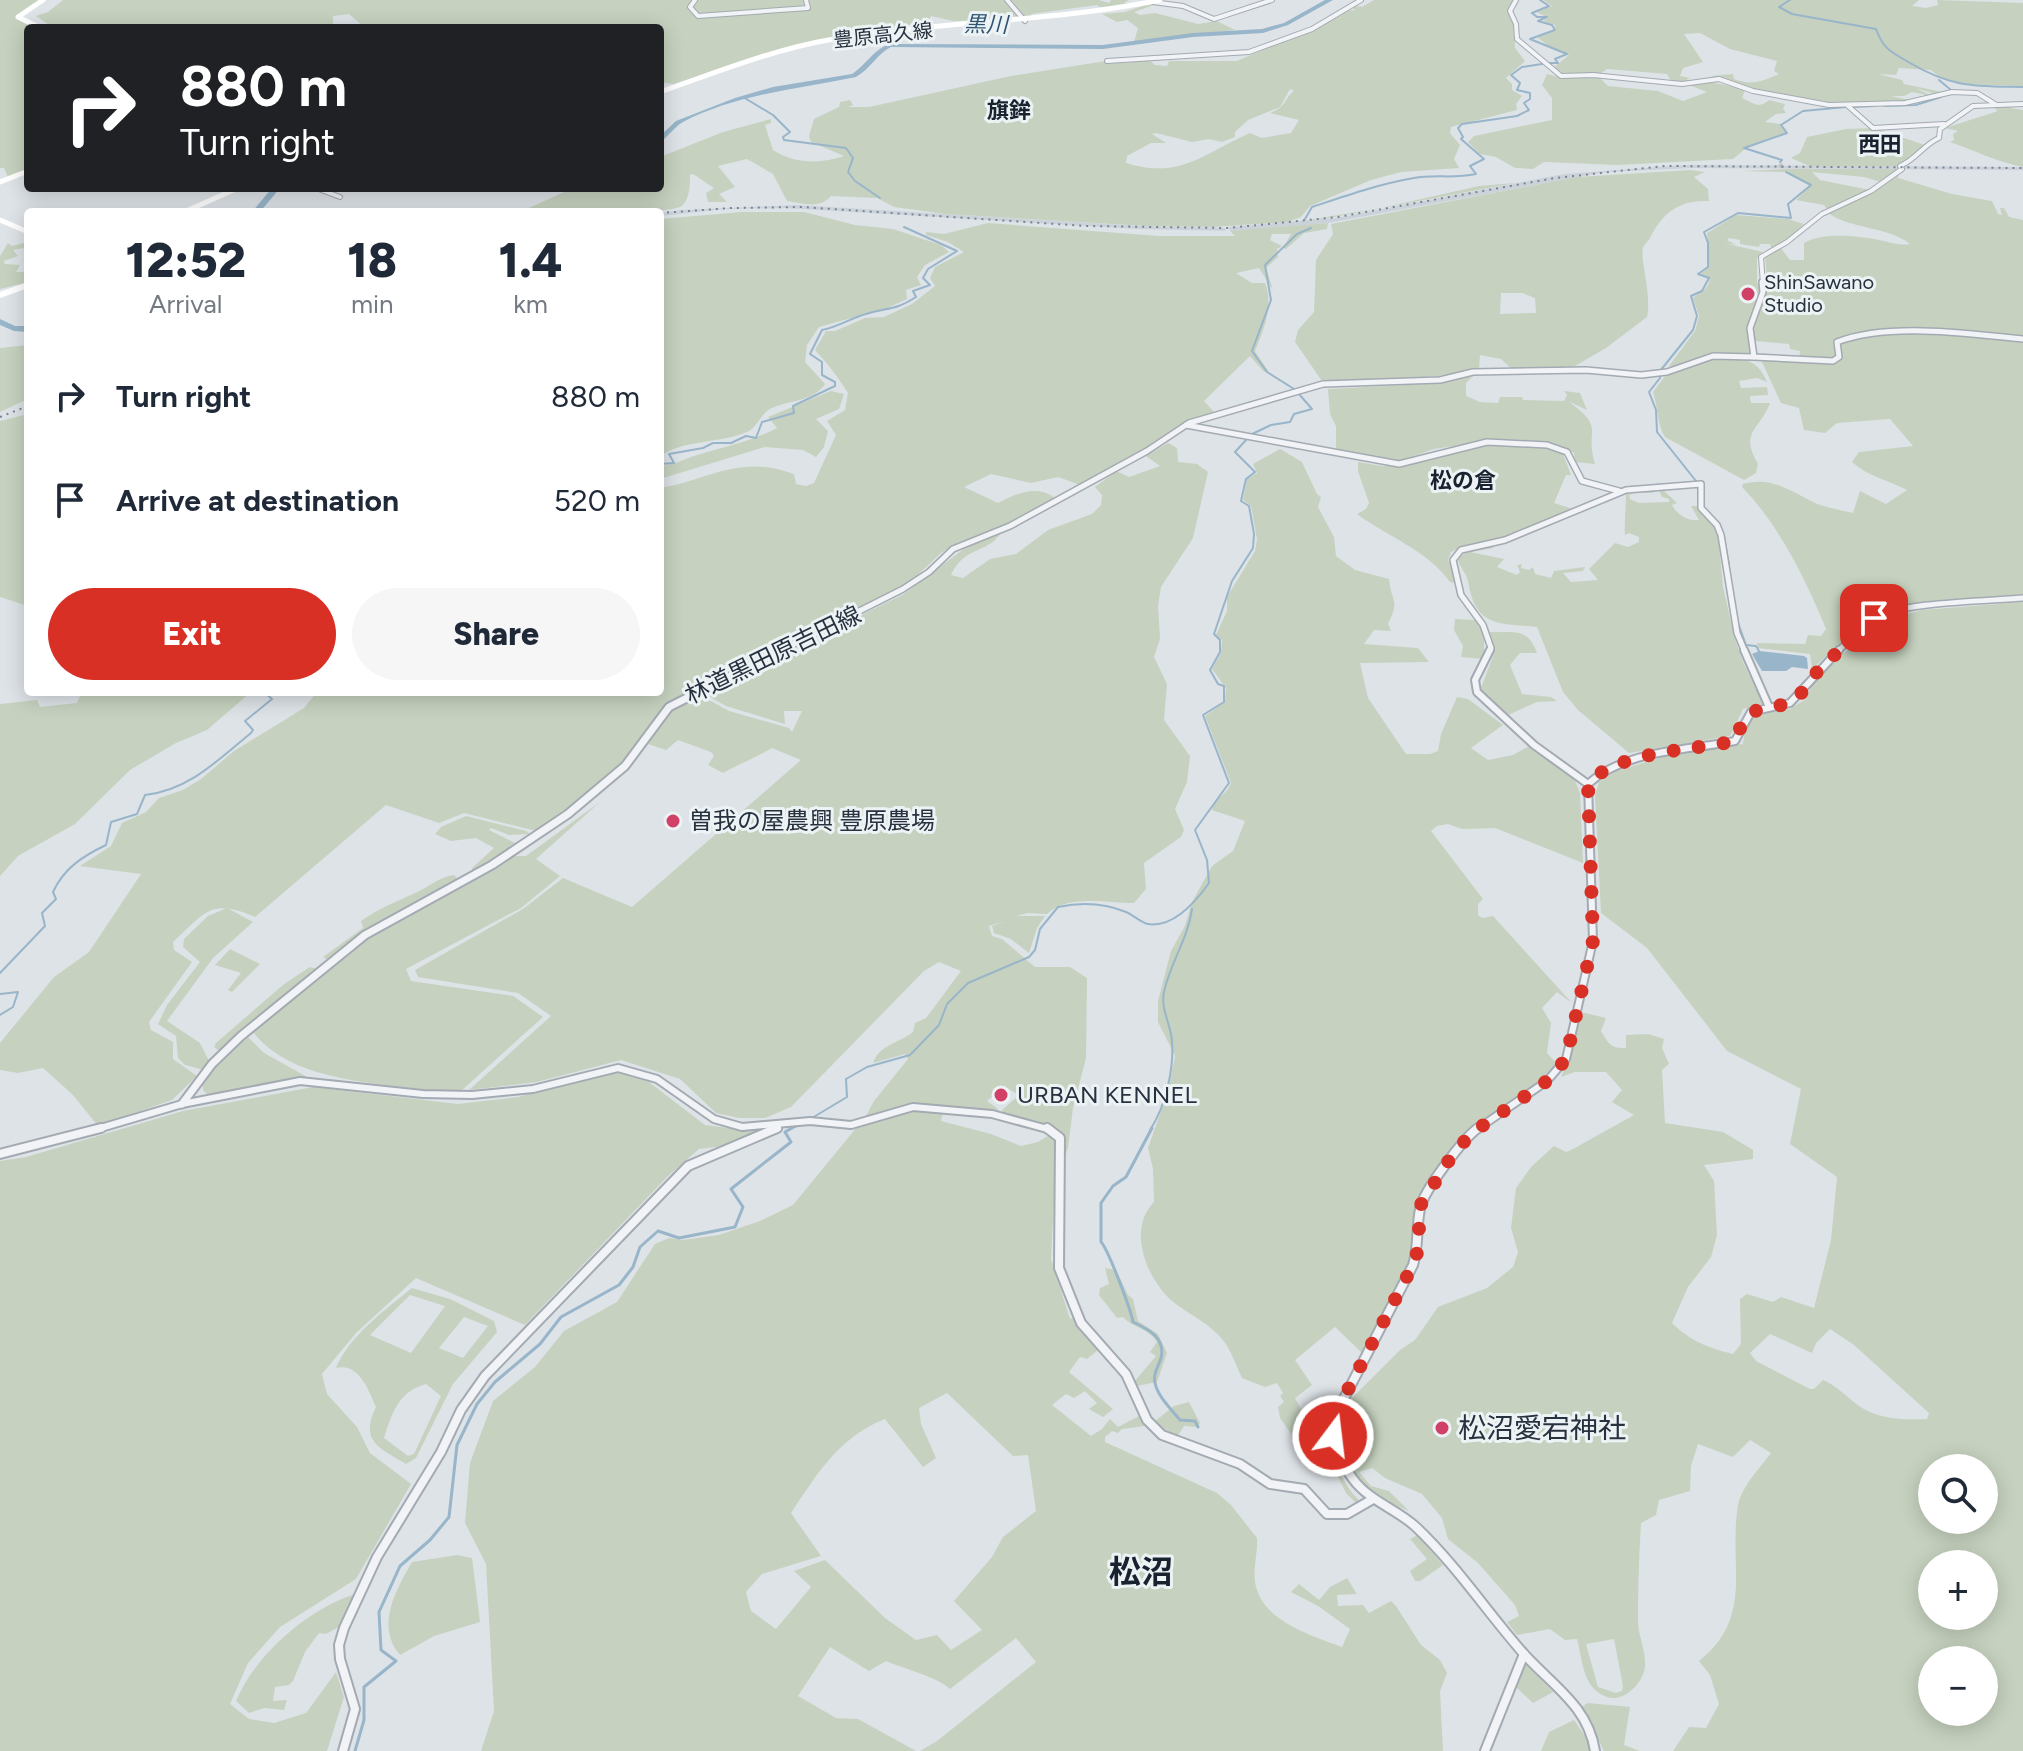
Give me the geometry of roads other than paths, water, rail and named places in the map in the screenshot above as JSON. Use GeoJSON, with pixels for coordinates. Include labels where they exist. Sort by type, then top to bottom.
{"type":"FeatureCollection","features":[{"type":"Feature","properties":{"kind":"main road"},"geometry":{"type":"LineString","coordinates":[[32,24],[18,17],[43,0]]}},
{"type":"Feature","properties":{"kind":"main road","name":"豊原高久線"},"geometry":{"type":"LineString","coordinates":[[664,91],[811,43],[1025,21],[1157,1]]}},
{"type":"Feature","properties":{"kind":"main road"},"geometry":{"type":"LineString","coordinates":[[0,182],[24,173]]}},
{"type":"Feature","properties":{"kind":"main road"},"geometry":{"type":"LineString","coordinates":[[193,208],[229,192]]}},
{"type":"Feature","properties":{"kind":"main road"},"geometry":{"type":"LineString","coordinates":[[0,220],[24,230]]}},
{"type":"Feature","properties":{"kind":"main road"},"geometry":{"type":"LineString","coordinates":[[0,295],[24,286]]}},
{"type":"Feature","properties":{"kind":"street"},"geometry":{"type":"LineString","coordinates":[[695,0],[690,2],[690,7],[698,16],[808,8],[806,0]]}},
{"type":"Feature","properties":{"kind":"street"},"geometry":{"type":"LineString","coordinates":[[1007,0],[1025,21]]}},
{"type":"Feature","properties":{"kind":"street"},"geometry":{"type":"LineString","coordinates":[[1157,1],[1183,6],[1214,19],[1272,0]]}},
{"type":"Feature","properties":{"kind":"street"},"geometry":{"type":"LineString","coordinates":[[1107,61],[1249,52],[1303,33],[1361,0]]}},
{"type":"Feature","properties":{"kind":"street"},"geometry":{"type":"LineString","coordinates":[[1516,0],[1510,11],[1516,24],[1517,39],[1557,75],[1682,84],[1719,79],[1778,97],[1847,105],[1915,102],[1952,92],[1977,93],[1995,104]]}},
{"type":"Feature","properties":{"kind":"street"},"geometry":{"type":"LineString","coordinates":[[2023,104],[1995,104],[1966,109],[1940,129],[1939,138],[1926,144],[1916,159],[1871,191],[1822,214],[1787,242],[1761,257],[1763,292],[1750,328],[1754,357],[1833,361],[1839,357],[1837,342],[1854,334],[1934,333],[2023,339]]}},
{"type":"Feature","properties":{"kind":"street"},"geometry":{"type":"LineString","coordinates":[[1847,105],[1873,128],[1948,124]]}},
{"type":"Feature","properties":{"kind":"street"},"geometry":{"type":"LineString","coordinates":[[327,192],[340,197]]}},
{"type":"Feature","properties":{"kind":"street","name":"林道黒田原吉田線"},"geometry":{"type":"LineString","coordinates":[[182,1104],[196,1083],[241,1036],[365,935],[492,865],[568,814],[625,766],[669,707],[903,589],[929,572],[955,547],[1010,526],[1147,451],[1186,425],[1323,384],[1440,380],[1478,371],[1586,370],[1641,375],[1667,372],[1713,356],[1754,357]]}},
{"type":"Feature","properties":{"kind":"street"},"geometry":{"type":"LineString","coordinates":[[1186,425],[1399,464],[1487,442],[1547,445],[1570,454],[1582,481],[1623,491]]}},
{"type":"Feature","properties":{"kind":"street"},"geometry":{"type":"LineString","coordinates":[[1588,784],[1534,745],[1480,699],[1475,680],[1487,659],[1490,638],[1461,595],[1453,560],[1455,554],[1467,548],[1505,540],[1623,491],[1701,484],[1701,508],[1717,525],[1721,535],[1737,633],[1769,707]]}},
{"type":"Feature","properties":{"kind":"street"},"geometry":{"type":"LineString","coordinates":[[1588,784],[1602,772],[1663,752],[1735,741],[1746,716],[1757,709],[1790,703],[1831,656],[1855,639],[1874,618],[1919,607],[2023,598]]}},
{"type":"Feature","properties":{"kind":"street"},"geometry":{"type":"LineString","coordinates":[[1588,784],[1593,941],[1566,1059],[1547,1081],[1462,1143],[1424,1198],[1417,1216],[1418,1250],[1413,1265],[1335,1416],[1333,1436],[1340,1458],[1353,1480],[1373,1499],[1389,1505],[1415,1525],[1524,1654],[1571,1699],[1590,1730],[1595,1751]]}},
{"type":"Feature","properties":{"kind":"street"},"geometry":{"type":"LineString","coordinates":[[0,1154],[59,1141],[182,1104],[300,1081],[444,1095],[497,1093],[533,1089],[618,1068],[657,1079],[714,1119],[742,1127],[810,1121],[851,1125],[913,1107],[992,1114],[1055,1132],[1062,1145],[1057,1241],[1059,1268],[1081,1323],[1126,1374],[1147,1420],[1162,1435],[1240,1464],[1270,1484],[1304,1489],[1322,1511],[1333,1517],[1340,1517],[1373,1499]]}},
{"type":"Feature","properties":{"kind":"street"},"geometry":{"type":"LineString","coordinates":[[343,1751],[355,1709],[340,1659],[339,1645],[344,1628],[377,1557],[441,1452],[473,1391],[590,1264],[688,1166],[705,1155],[762,1138],[780,1126]]}},
{"type":"Feature","properties":{"kind":"street"},"geometry":{"type":"LineString","coordinates":[[1485,1751],[1524,1654]]}},
{"type":"Feature","properties":{"kind":"water"},"geometry":{"type":"Polygon","coordinates":[[[1759,651],[1804,656],[1808,669],[1792,667],[1786,671],[1762,671],[1752,654],[1759,651]]]}},
{"type":"Feature","properties":{"kind":"waterway","name":"黒川"},"geometry":{"type":"LineString","coordinates":[[664,136],[678,122],[737,99],[773,89],[854,76],[890,45],[1103,47],[1193,35],[1263,31],[1286,24],[1330,0]]}},
{"type":"Feature","properties":{"kind":"waterway"},"geometry":{"type":"LineString","coordinates":[[1540,0],[1549,6],[1532,13],[1537,17],[1547,17],[1538,21],[1552,25],[1555,30],[1530,39],[1567,54],[1555,59],[1558,63],[1548,63]]}},
{"type":"Feature","properties":{"kind":"waterway"},"geometry":{"type":"LineString","coordinates":[[1790,0],[1779,7],[1792,14],[1876,29],[1885,46],[1893,53],[1939,77],[1977,86],[2023,87]]}},
{"type":"Feature","properties":{"kind":"waterway"},"geometry":{"type":"LineString","coordinates":[[1305,219],[1312,207],[1388,184],[1422,177],[1476,174],[1470,166],[1484,159],[1461,139],[1463,137],[1458,128],[1462,124],[1517,116],[1529,110],[1524,103],[1530,99],[1530,93],[1517,90],[1520,83],[1511,75],[1522,67],[1542,64]]}},
{"type":"Feature","properties":{"kind":"waterway"},"geometry":{"type":"LineString","coordinates":[[1939,80],[1951,90]]}},
{"type":"Feature","properties":{"kind":"waterway"},"geometry":{"type":"LineString","coordinates":[[743,97],[773,115],[790,132],[783,137],[784,140],[846,148],[853,158],[848,172],[855,181],[880,198]]}},
{"type":"Feature","properties":{"kind":"waterway"},"geometry":{"type":"LineString","coordinates":[[1885,106],[1916,105],[1941,97]]}},
{"type":"Feature","properties":{"kind":"waterway"},"geometry":{"type":"LineString","coordinates":[[1853,107],[1874,106]]}},
{"type":"Feature","properties":{"kind":"waterway"},"geometry":{"type":"LineString","coordinates":[[1780,162],[1782,160],[1744,148],[1787,133],[1781,125],[1803,111],[1846,107]]}},
{"type":"Feature","properties":{"kind":"waterway"},"geometry":{"type":"LineString","coordinates":[[1696,481],[1657,432],[1656,410],[1649,392],[1660,378],[1660,371],[1693,330],[1697,316],[1691,296],[1702,291],[1709,278],[1698,274],[1708,267],[1708,243],[1704,232],[1738,213],[1791,218],[1788,204],[1811,185],[1786,172]]}},
{"type":"Feature","properties":{"kind":"waterway","name":"黒川"},"geometry":{"type":"LineString","coordinates":[[259,208],[273,192]]}},
{"type":"Feature","properties":{"kind":"waterway"},"geometry":{"type":"LineString","coordinates":[[664,464],[674,463],[669,454],[703,448],[713,443],[731,443],[746,436],[756,438],[762,422],[794,413],[793,406],[835,386],[835,382],[822,375],[822,362],[810,354],[822,330],[897,307],[916,297],[913,291],[930,285],[923,278],[928,269],[957,251],[904,227]]}},
{"type":"Feature","properties":{"kind":"waterway"},"geometry":{"type":"LineString","coordinates":[[1294,389],[1267,372],[1252,351],[1271,300],[1265,265],[1297,234],[1311,228]]}},
{"type":"Feature","properties":{"kind":"waterway","name":"黒川"},"geometry":{"type":"LineString","coordinates":[[0,322],[24,329]]}},
{"type":"Feature","properties":{"kind":"waterway"},"geometry":{"type":"LineString","coordinates":[[1250,435],[1271,425],[1290,422],[1294,414],[1312,409],[1299,394]]}},
{"type":"Feature","properties":{"kind":"waterway"},"geometry":{"type":"LineString","coordinates":[[812,1118],[847,1097],[846,1079],[867,1067],[910,1055],[939,1025],[947,1004],[968,983],[1029,957],[1035,950],[1040,929],[1058,907],[1101,905],[1126,912],[1146,923],[1158,924],[1184,911],[1209,883],[1207,860],[1195,830],[1229,783],[1203,715],[1224,702],[1224,686],[1218,684],[1210,670],[1220,652],[1220,640],[1214,634],[1232,581],[1253,548],[1249,506],[1241,501],[1246,479],[1255,472],[1235,452],[1246,440]]}},
{"type":"Feature","properties":{"kind":"waterway"},"geometry":{"type":"LineString","coordinates":[[1704,485],[1704,506]]}},
{"type":"Feature","properties":{"kind":"waterway"},"geometry":{"type":"LineString","coordinates":[[1724,537],[1729,566]]}},
{"type":"Feature","properties":{"kind":"waterway"},"geometry":{"type":"LineString","coordinates":[[1738,623],[1746,645],[1756,646],[1759,651]]}},
{"type":"Feature","properties":{"kind":"waterway"},"geometry":{"type":"LineString","coordinates":[[0,973],[45,926],[42,913],[56,899],[53,892],[63,876],[82,858],[106,845],[111,822],[137,814],[145,795],[175,787],[215,763],[251,733],[253,730],[245,721],[272,699],[269,696]]}},
{"type":"Feature","properties":{"kind":"waterway"},"geometry":{"type":"LineString","coordinates":[[1150,1130],[1161,1109],[1171,1071],[1172,1045],[1164,992],[1192,909]]}},
{"type":"Feature","properties":{"kind":"waterway"},"geometry":{"type":"LineString","coordinates":[[0,994],[18,992],[13,1007],[0,1015]]}},
{"type":"Feature","properties":{"kind":"waterway"},"geometry":{"type":"LineString","coordinates":[[790,1129],[799,1125]]}},
{"type":"Feature","properties":{"kind":"waterway"},"geometry":{"type":"LineString","coordinates":[[1152,1128],[1126,1177],[1113,1186],[1101,1203],[1101,1242],[1119,1280],[1133,1322],[1150,1331],[1161,1345],[1161,1358],[1155,1376],[1159,1393],[1180,1420],[1195,1421],[1198,1427]]}},
{"type":"Feature","properties":{"kind":"waterway"},"geometry":{"type":"LineString","coordinates":[[355,1751],[364,1720],[364,1687],[396,1661],[381,1650],[379,1612],[400,1566],[430,1540],[449,1517],[457,1445],[477,1404],[495,1382],[540,1344],[561,1317],[619,1285],[633,1267],[640,1247],[658,1231],[679,1238],[735,1227],[743,1207],[731,1189],[791,1142],[785,1132],[790,1129]]}},
{"type":"Feature","properties":{"kind":"tunnel"},"geometry":{"type":"LineString","coordinates":[[1780,164],[1783,169]]}},
{"type":"Feature","properties":{"kind":"railway"},"geometry":{"type":"LineString","coordinates":[[664,213],[802,207],[1086,226],[1228,228],[1338,217],[1555,178],[1665,166],[2023,168]]}},
{"type":"Feature","properties":{"kind":"railway"},"geometry":{"type":"LineString","coordinates":[[0,417],[24,408]]}},
{"type":"Feature","properties":{"kind":"place","name":"ShinSawano Studio"},"geometry":{"type":"Point","coordinates":[1748,294]}},
{"type":"Feature","properties":{"kind":"place","name":"曽我の屋農興 豊原農場"},"geometry":{"type":"Point","coordinates":[673,821]}},
{"type":"Feature","properties":{"kind":"place","name":"URBAN KENNEL"},"geometry":{"type":"Point","coordinates":[1001,1095]}},
{"type":"Feature","properties":{"kind":"place","name":"松沼愛宕神社"},"geometry":{"type":"Point","coordinates":[1442,1428]}},
{"type":"Feature","properties":{"kind":"district","name":"旗鉾"},"geometry":{"type":"Point","coordinates":[1009,110]}},
{"type":"Feature","properties":{"kind":"district","name":"西田"},"geometry":{"type":"Point","coordinates":[1880,144]}},
{"type":"Feature","properties":{"kind":"district","name":"松の倉"},"geometry":{"type":"Point","coordinates":[1463,480]}},
{"type":"Feature","properties":{"kind":"district","name":"松沼"},"geometry":{"type":"Point","coordinates":[1141,1572]}}]}
